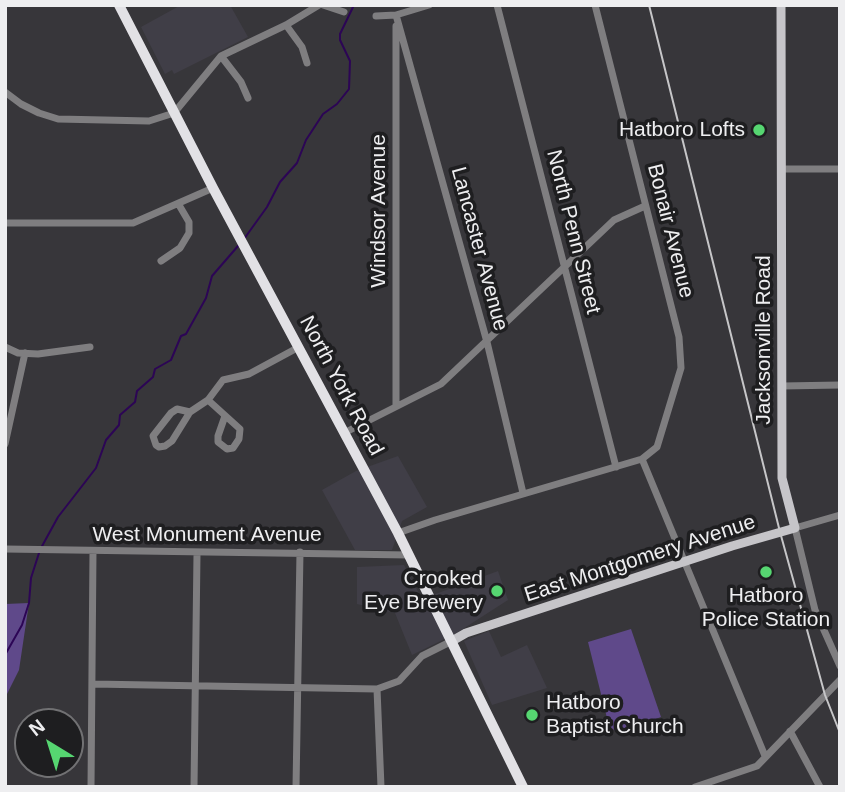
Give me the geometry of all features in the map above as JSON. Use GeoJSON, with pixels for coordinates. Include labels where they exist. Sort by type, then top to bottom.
{"type":"FeatureCollection","features":[{"type":"Feature","properties":{"kind":"highway","name":"North York Road"},"geometry":{"type":"LineString","coordinates":[[119,5],[213,188],[409,555],[523,787]]}},
{"type":"Feature","properties":{"kind":"main road","name":"Jacksonville Road"},"geometry":{"type":"LineString","coordinates":[[781,5],[782,478],[795,528]]}},
{"type":"Feature","properties":{"kind":"main road","name":"East Montgomery Avenue"},"geometry":{"type":"LineString","coordinates":[[452,641],[466,633],[795,528]]}},
{"type":"Feature","properties":{"kind":"street"},"geometry":{"type":"LineString","coordinates":[[5,92],[39,113],[68,120],[149,121],[174,113],[221,56],[321,5],[344,12]]}},
{"type":"Feature","properties":{"kind":"street"},"geometry":{"type":"LineString","coordinates":[[376,16],[397,15],[429,5]]}},
{"type":"Feature","properties":{"kind":"street","name":"North Penn Street"},"geometry":{"type":"LineString","coordinates":[[497,5],[616,467]]}},
{"type":"Feature","properties":{"kind":"street","name":"Bonair Avenue"},"geometry":{"type":"LineString","coordinates":[[596,5],[679,337],[681,368],[657,447],[642,459]]}},
{"type":"Feature","properties":{"kind":"street","name":"Lancaster Avenue"},"geometry":{"type":"LineString","coordinates":[[397,15],[486,342],[523,493]]}},
{"type":"Feature","properties":{"kind":"street","name":"Windsor Avenue"},"geometry":{"type":"LineString","coordinates":[[396,407],[397,15]]}},
{"type":"Feature","properties":{"kind":"street"},"geometry":{"type":"LineString","coordinates":[[286,24],[302,47],[307,64]]}},
{"type":"Feature","properties":{"kind":"street"},"geometry":{"type":"LineString","coordinates":[[221,56],[242,82],[248,98]]}},
{"type":"Feature","properties":{"kind":"street"},"geometry":{"type":"LineString","coordinates":[[782,169],[840,169]]}},
{"type":"Feature","properties":{"kind":"street"},"geometry":{"type":"LineString","coordinates":[[5,223],[127,224],[179,205],[213,188]]}},
{"type":"Feature","properties":{"kind":"street"},"geometry":{"type":"LineString","coordinates":[[161,261],[180,248],[189,233],[189,222],[179,205]]}},
{"type":"Feature","properties":{"kind":"street"},"geometry":{"type":"LineString","coordinates":[[344,433],[441,384],[614,220],[645,205]]}},
{"type":"Feature","properties":{"kind":"street"},"geometry":{"type":"LineString","coordinates":[[5,347],[38,354],[90,347]]}},
{"type":"Feature","properties":{"kind":"street"},"geometry":{"type":"LineString","coordinates":[[190,412],[177,409],[171,413],[153,436],[156,445],[164,446],[172,441],[190,412],[208,400],[223,380],[249,374],[299,347]]}},
{"type":"Feature","properties":{"kind":"street"},"geometry":{"type":"LineString","coordinates":[[5,444],[25,353]]}},
{"type":"Feature","properties":{"kind":"street"},"geometry":{"type":"LineString","coordinates":[[782,386],[840,385]]}},
{"type":"Feature","properties":{"kind":"street"},"geometry":{"type":"LineString","coordinates":[[208,400],[225,416]]}},
{"type":"Feature","properties":{"kind":"street"},"geometry":{"type":"LineString","coordinates":[[398,534],[422,524],[642,459],[765,756]]}},
{"type":"Feature","properties":{"kind":"street","name":"East Montgomery Avenue"},"geometry":{"type":"LineString","coordinates":[[795,528],[840,515]]}},
{"type":"Feature","properties":{"kind":"street","name":"Jacksonville Road"},"geometry":{"type":"LineString","coordinates":[[795,528],[815,610],[840,666]]}},
{"type":"Feature","properties":{"kind":"street","name":"West Monument Avenue"},"geometry":{"type":"LineString","coordinates":[[5,549],[197,554],[300,552],[409,555]]}},
{"type":"Feature","properties":{"kind":"street"},"geometry":{"type":"LineString","coordinates":[[91,787],[93,551]]}},
{"type":"Feature","properties":{"kind":"street"},"geometry":{"type":"LineString","coordinates":[[296,787],[300,552]]}},
{"type":"Feature","properties":{"kind":"street"},"geometry":{"type":"LineString","coordinates":[[194,787],[197,554]]}},
{"type":"Feature","properties":{"kind":"street"},"geometry":{"type":"LineString","coordinates":[[93,684],[377,689],[399,681],[422,656],[452,641]]}},
{"type":"Feature","properties":{"kind":"street"},"geometry":{"type":"LineString","coordinates":[[695,787],[757,765],[840,680]]}},
{"type":"Feature","properties":{"kind":"street"},"geometry":{"type":"LineString","coordinates":[[377,689],[381,787]]}},
{"type":"Feature","properties":{"kind":"street"},"geometry":{"type":"LineString","coordinates":[[790,731],[820,787]]}},
{"type":"Feature","properties":{"kind":"shaded area"},"geometry":{"type":"Polygon","coordinates":[[[181,5],[230,5],[248,37],[174,74],[172,70],[165,74],[141,27],[181,5]]]}},
{"type":"Feature","properties":{"kind":"shaded area"},"geometry":{"type":"Polygon","coordinates":[[[398,456],[427,507],[402,521],[392,550],[355,550],[322,490],[356,471],[398,456]]]}},
{"type":"Feature","properties":{"kind":"shaded area"},"geometry":{"type":"Polygon","coordinates":[[[404,565],[422,599],[498,571],[508,600],[455,634],[412,655],[395,613],[357,604],[357,567],[404,565]]]}},
{"type":"Feature","properties":{"kind":"shaded area"},"geometry":{"type":"Polygon","coordinates":[[[29,603],[19,670],[5,698],[5,604],[29,603]]]}},
{"type":"Feature","properties":{"kind":"shaded area"},"geometry":{"type":"Polygon","coordinates":[[[631,629],[661,717],[618,733],[609,726],[588,642],[631,629]]]}},
{"type":"Feature","properties":{"kind":"shaded area"},"geometry":{"type":"Polygon","coordinates":[[[489,631],[501,657],[527,645],[547,688],[492,705],[464,641],[489,631]]]}},
{"type":"Feature","properties":{"kind":"waterway"},"geometry":{"type":"LineString","coordinates":[[244,239],[267,207],[280,182],[297,163],[306,140],[323,114],[337,104],[349,89],[350,61],[340,34],[354,5]]}},
{"type":"Feature","properties":{"kind":"waterway"},"geometry":{"type":"LineString","coordinates":[[41,548],[58,517],[96,468],[106,440],[119,425],[120,415],[135,402],[137,391],[153,377],[155,369],[171,360],[181,336],[186,334],[206,298],[212,276],[238,246]]}},
{"type":"Feature","properties":{"kind":"waterway"},"geometry":{"type":"LineString","coordinates":[[5,655],[22,625],[39,553]]}},
{"type":"Feature","properties":{"kind":"railway"},"geometry":{"type":"LineString","coordinates":[[649,5],[780,532],[825,695],[840,733]]}},
{"type":"Feature","properties":{"kind":"place","name":"Hatboro Lofts"},"geometry":{"type":"Point","coordinates":[759,130]}},
{"type":"Feature","properties":{"kind":"place","name":"Hatboro Police Station"},"geometry":{"type":"Point","coordinates":[766,572]}},
{"type":"Feature","properties":{"kind":"place","name":"Crooked Eye Brewery"},"geometry":{"type":"Point","coordinates":[497,591]}},
{"type":"Feature","properties":{"kind":"place","name":"Hatboro Baptist Church"},"geometry":{"type":"Point","coordinates":[532,715]}}]}
